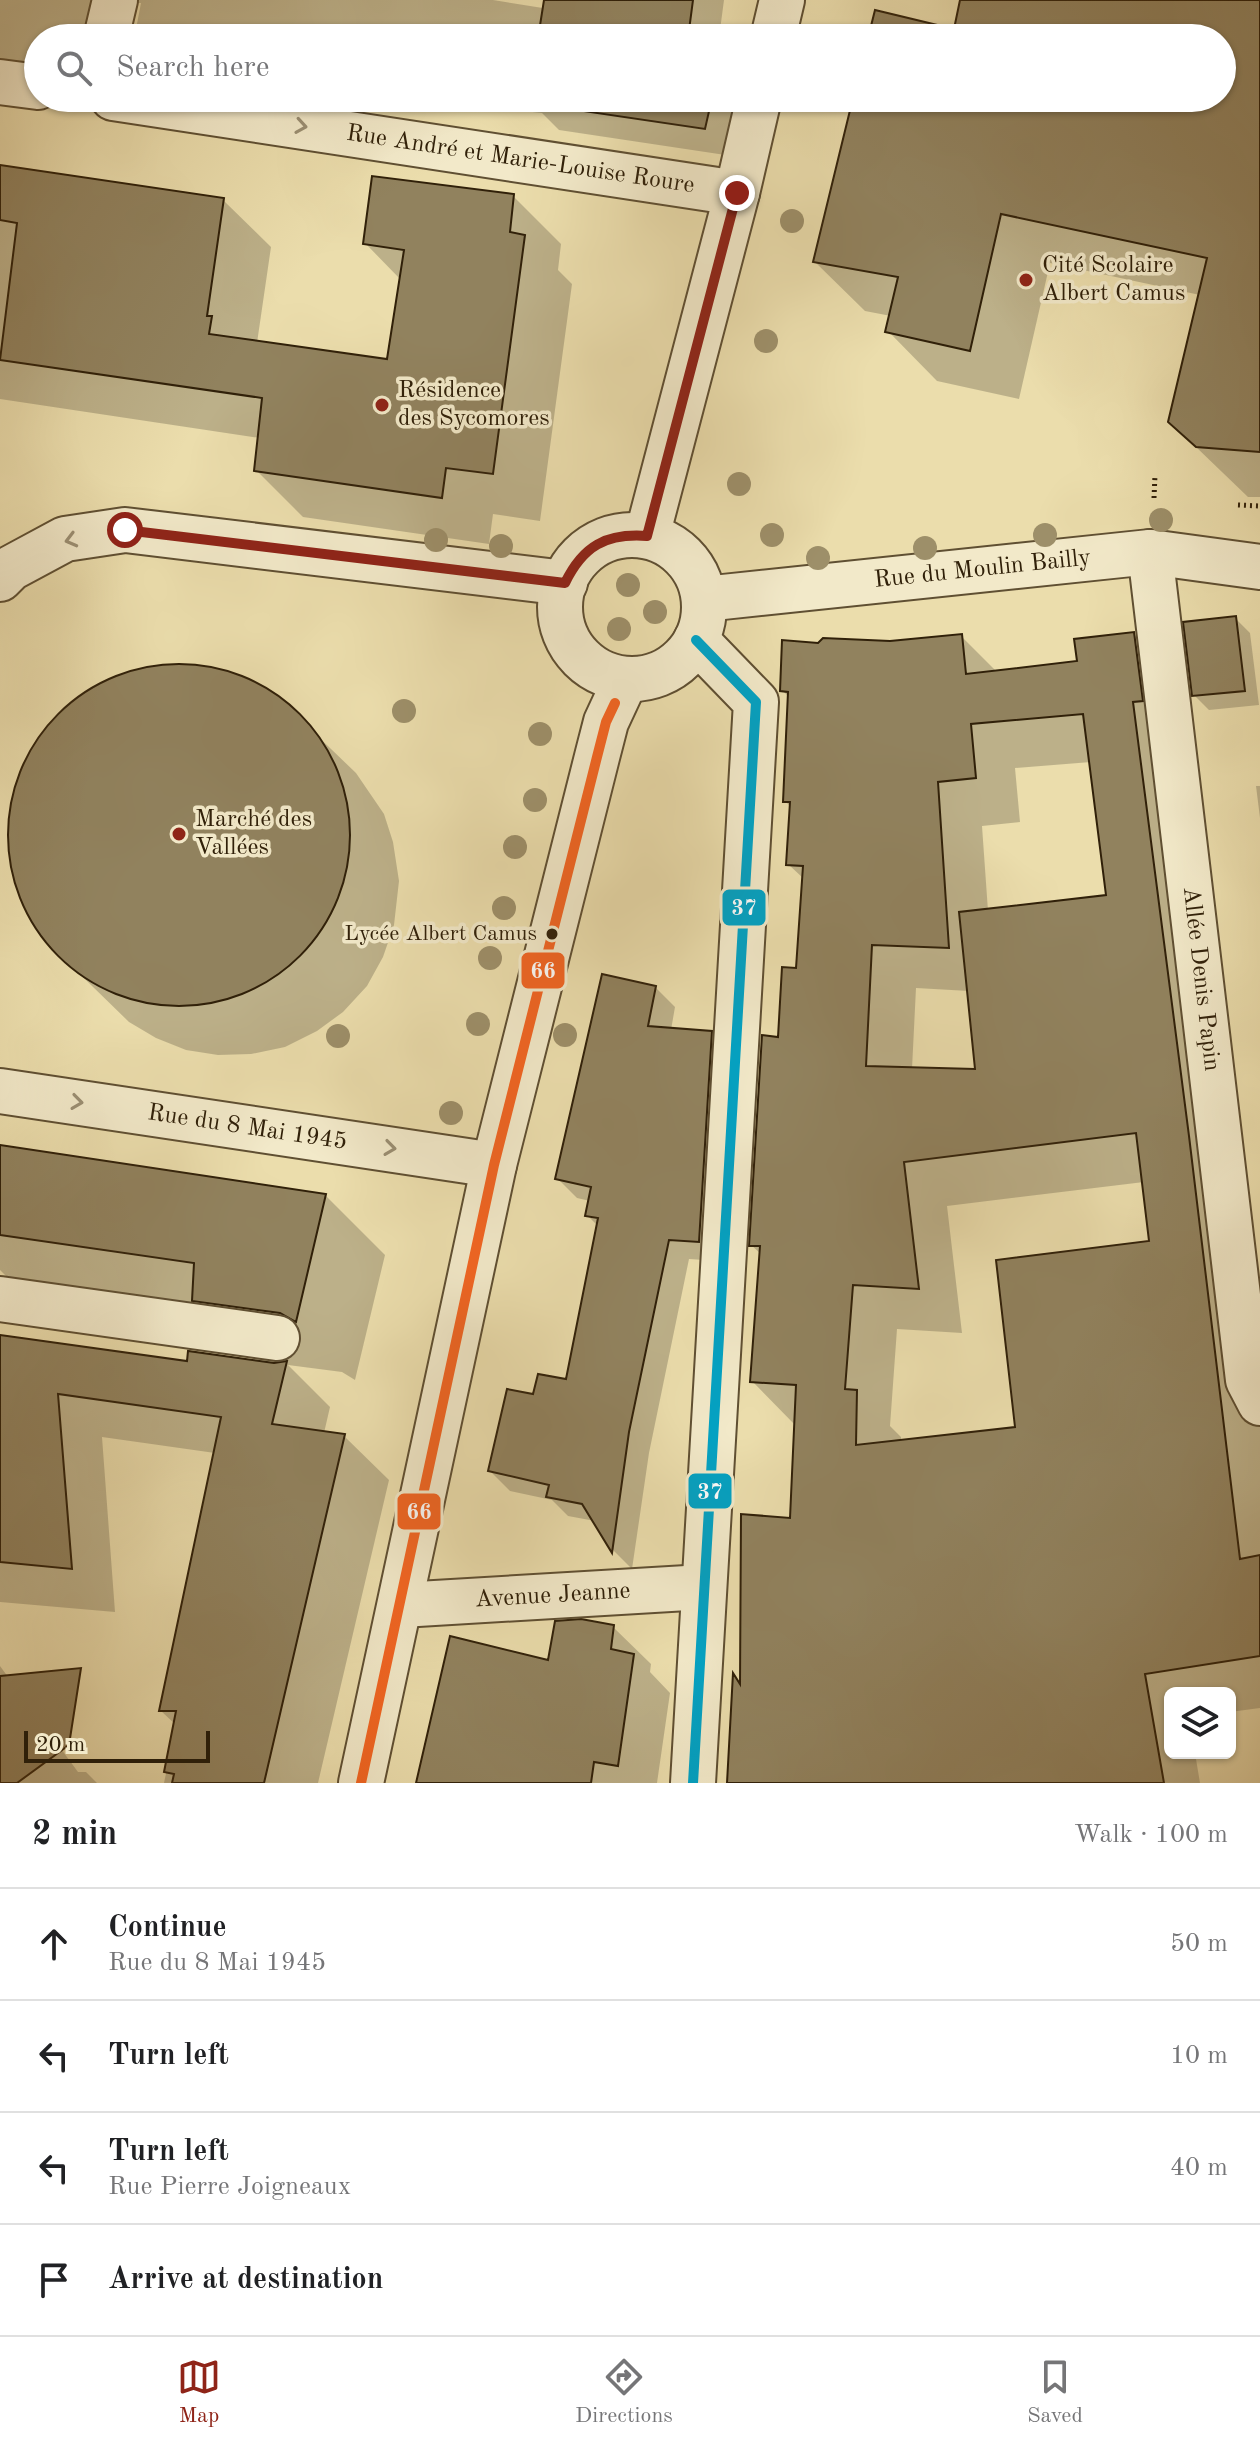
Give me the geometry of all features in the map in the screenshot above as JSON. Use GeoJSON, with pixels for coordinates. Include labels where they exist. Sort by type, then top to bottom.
{"type":"FeatureCollection","features":[{"type":"Feature","properties":{"kind":"street"},"geometry":{"type":"LineString","coordinates":[[109,24],[115,0]]}},
{"type":"Feature","properties":{"kind":"street"},"geometry":{"type":"LineString","coordinates":[[776,24],[782,0]]}},
{"type":"Feature","properties":{"kind":"street"},"geometry":{"type":"LineString","coordinates":[[0,82],[24,85]]}},
{"type":"Feature","properties":{"kind":"street","name":"Rue André et Marie-Louise Roure"},"geometry":{"type":"LineString","coordinates":[[205,112],[737,193]]}},
{"type":"Feature","properties":{"kind":"street"},"geometry":{"type":"LineString","coordinates":[[647,536],[756,112]]}},
{"type":"Feature","properties":{"kind":"street"},"geometry":{"type":"LineString","coordinates":[[0,579],[11,568],[65,539],[125,530],[565,583]]}},
{"type":"Feature","properties":{"kind":"street"},"geometry":{"type":"LineString","coordinates":[[627,535],[647,536],[671,546],[690,564],[701,587],[700,620],[683,658],[667,670],[647,678],[626,679],[608,675],[591,666],[572,646],[561,620],[560,601],[574,565],[598,545],[607,539],[627,535]]}},
{"type":"Feature","properties":{"kind":"street","name":"Rue du Moulin Bailly"},"geometry":{"type":"LineString","coordinates":[[700,620],[1150,552],[1260,567]]}},
{"type":"Feature","properties":{"kind":"street","name":"Allée Denis Papin"},"geometry":{"type":"LineString","coordinates":[[1150,552],[1248,1380],[1260,1403]]}},
{"type":"Feature","properties":{"kind":"street"},"geometry":{"type":"LineString","coordinates":[[693,1783],[756,702],[700,620]]}},
{"type":"Feature","properties":{"kind":"street"},"geometry":{"type":"LineString","coordinates":[[361,1783],[494,1165],[606,722],[626,679]]}},
{"type":"Feature","properties":{"kind":"street","name":"Rue du 8 Mai 1945"},"geometry":{"type":"LineString","coordinates":[[0,1091],[494,1165]]}},
{"type":"Feature","properties":{"kind":"street"},"geometry":{"type":"LineString","coordinates":[[0,1299],[277,1338]]}},
{"type":"Feature","properties":{"kind":"street","name":"Avenue Jeanne"},"geometry":{"type":"LineString","coordinates":[[401,1605],[704,1587]]}},
{"type":"Feature","properties":{"kind":"building"},"geometry":{"type":"Polygon","coordinates":[[[544,0],[693,0],[690,24],[540,24],[544,0]]]}},
{"type":"Feature","properties":{"kind":"building"},"geometry":{"type":"Polygon","coordinates":[[[960,0],[1260,0],[1260,452],[1196,447],[1168,422],[1207,258],[1001,214],[970,351],[885,332],[898,277],[813,262],[850,112],[1236,112],[1236,24],[955,24],[960,0]]]}},
{"type":"Feature","properties":{"kind":"building"},"geometry":{"type":"Polygon","coordinates":[[[875,10],[933,24],[872,24],[875,10]]]}},
{"type":"Feature","properties":{"kind":"building"},"geometry":{"type":"Polygon","coordinates":[[[590,112],[709,112],[705,129],[590,112]]]}},
{"type":"Feature","properties":{"kind":"building"},"geometry":{"type":"Polygon","coordinates":[[[0,165],[224,198],[207,316],[212,316],[209,334],[387,359],[404,250],[363,244],[372,176],[514,194],[510,232],[525,235],[493,474],[446,468],[442,498],[254,471],[262,398],[0,360],[17,223],[0,220],[0,165]]]}},
{"type":"Feature","properties":{"kind":"building"},"geometry":{"type":"Polygon","coordinates":[[[1236,616],[1245,691],[1192,696],[1183,622],[1236,616]]]}},
{"type":"Feature","properties":{"kind":"building"},"geometry":{"type":"Polygon","coordinates":[[[1134,632],[1143,701],[1133,702],[1240,1559],[1260,1555],[1260,1656],[1145,1674],[1164,1783],[727,1783],[733,1673],[740,1684],[741,1514],[790,1518],[796,1385],[750,1382],[760,1246],[749,1246],[762,1035],[778,1037],[782,967],[796,968],[803,866],[786,865],[790,802],[783,802],[788,692],[780,691],[782,640],[818,643],[823,638],[890,641],[962,634],[966,674],[1077,661],[1074,639],[1134,632]],[[1083,714],[971,724],[976,778],[938,782],[949,948],[872,945],[866,1066],[975,1069],[959,912],[1106,895],[1083,714]],[[1136,1133],[904,1162],[919,1289],[853,1285],[845,1389],[857,1390],[856,1445],[1015,1427],[996,1260],[1149,1241],[1136,1133]]]}},
{"type":"Feature","properties":{"kind":"building","name":"Marché des Vallées"},"geometry":{"type":"Polygon","coordinates":[[[179,664],[212,667],[245,677],[274,693],[300,714],[321,740],[337,769],[347,802],[350,835],[347,868],[337,901],[321,930],[300,956],[274,977],[245,993],[212,1003],[179,1006],[146,1003],[113,993],[84,977],[58,956],[37,930],[21,901],[11,868],[8,835],[11,802],[21,769],[37,740],[58,714],[84,693],[113,677],[146,667],[179,664]]]}},
{"type":"Feature","properties":{"kind":"building"},"geometry":{"type":"Polygon","coordinates":[[[602,974],[656,986],[648,1026],[712,1031],[699,1242],[669,1240],[629,1432],[612,1553],[582,1504],[546,1497],[549,1485],[488,1471],[507,1389],[533,1394],[538,1374],[566,1379],[598,1218],[585,1216],[591,1187],[555,1179],[602,974]]]}},
{"type":"Feature","properties":{"kind":"building"},"geometry":{"type":"Polygon","coordinates":[[[0,1145],[326,1194],[296,1322],[280,1313],[192,1301],[194,1263],[0,1235],[0,1145]]]}},
{"type":"Feature","properties":{"kind":"building"},"geometry":{"type":"Polygon","coordinates":[[[0,1335],[187,1361],[188,1351],[274,1363],[287,1361],[272,1424],[345,1434],[264,1783],[172,1783],[174,1774],[164,1772],[176,1711],[159,1711],[221,1417],[58,1394],[72,1569],[0,1562],[0,1335]]]}},
{"type":"Feature","properties":{"kind":"building"},"geometry":{"type":"Polygon","coordinates":[[[581,1619],[614,1625],[611,1649],[634,1654],[618,1766],[594,1762],[591,1783],[416,1783],[450,1636],[548,1660],[555,1621],[581,1619]]]}},
{"type":"Feature","properties":{"kind":"building"},"geometry":{"type":"Polygon","coordinates":[[[81,1668],[69,1745],[17,1783],[0,1783],[0,1676],[81,1668]]]}},
{"type":"Feature","properties":{"kind":"transit line","name":"37"},"geometry":{"type":"LineString","coordinates":[[693,1783],[756,702],[696,640]]}},
{"type":"Feature","properties":{"kind":"transit line","name":"66"},"geometry":{"type":"LineString","coordinates":[[361,1783],[494,1165],[606,722],[615,703]]}},
{"type":"Feature","properties":{"kind":"place","name":"Cité Scolaire Albert Camus"},"geometry":{"type":"Point","coordinates":[1026,280]}},
{"type":"Feature","properties":{"kind":"place","name":"Résidence des Sycomores"},"geometry":{"type":"Point","coordinates":[382,405]}},
{"type":"Feature","properties":{"kind":"place","name":"Marché des Vallées"},"geometry":{"type":"Point","coordinates":[179,834]}},
{"type":"Feature","properties":{"kind":"place","name":"Lycée Albert Camus"},"geometry":{"type":"Point","coordinates":[552,934]}},
{"type":"Feature","properties":{"kind":"route"},"geometry":{"type":"LineString","coordinates":[[125,530],[565,583],[574,565],[589,550],[607,539],[627,535],[647,536],[737,193]]}}]}
